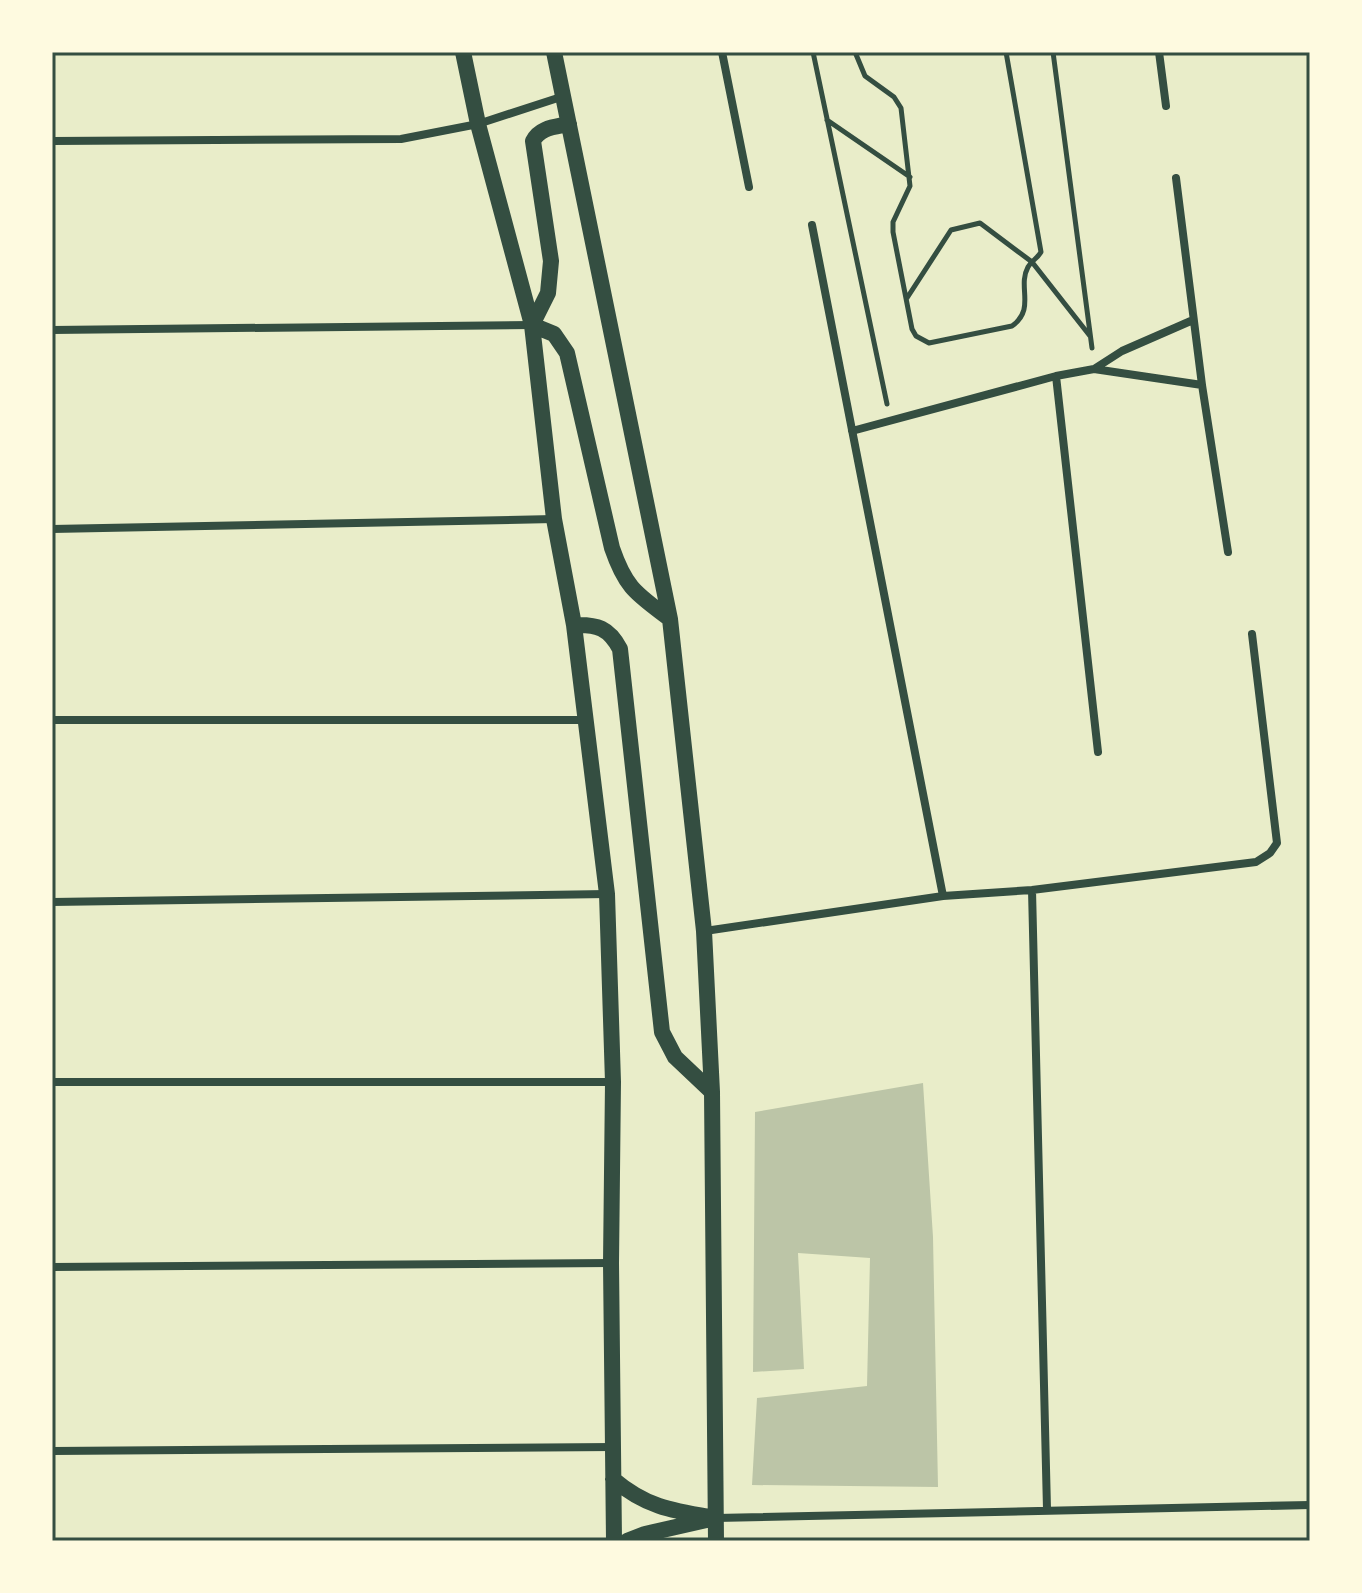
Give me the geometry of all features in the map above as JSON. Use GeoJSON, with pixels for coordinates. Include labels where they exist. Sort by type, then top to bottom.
{"type":"FeatureCollection","features":[{"type":"Feature","properties":{"kind":"main road"},"geometry":{"type":"LineString","coordinates":[[463,52],[478,124],[532,325],[554,519],[574,625],[607,894],[613,1082],[614,1541]]}},
{"type":"Feature","properties":{"kind":"main road"},"geometry":{"type":"LineString","coordinates":[[554,52],[670,619],[704,931],[712,1092],[716,1541]]}},
{"type":"Feature","properties":{"kind":"main road"},"geometry":{"type":"LineString","coordinates":[[532,325],[548,293],[551,261],[533,141],[547,128],[569,124]]}},
{"type":"Feature","properties":{"kind":"main road"},"geometry":{"type":"LineString","coordinates":[[532,325],[554,334],[567,353],[612,548],[621,574],[636,593],[670,619]]}},
{"type":"Feature","properties":{"kind":"main road"},"geometry":{"type":"LineString","coordinates":[[574,625],[601,627],[610,632],[620,649],[662,1032],[675,1057],[712,1092]]}},
{"type":"Feature","properties":{"kind":"main road"},"geometry":{"type":"LineString","coordinates":[[613,1479],[649,1503],[716,1518]]}},
{"type":"Feature","properties":{"kind":"main road"},"geometry":{"type":"LineString","coordinates":[[627,1541],[716,1518]]}},
{"type":"Feature","properties":{"kind":"street"},"geometry":{"type":"LineString","coordinates":[[722,52],[749,187]]}},
{"type":"Feature","properties":{"kind":"street"},"geometry":{"type":"LineString","coordinates":[[1159,52],[1166,106]]}},
{"type":"Feature","properties":{"kind":"street"},"geometry":{"type":"LineString","coordinates":[[52,141],[401,139],[478,124],[564,96]]}},
{"type":"Feature","properties":{"kind":"street"},"geometry":{"type":"LineString","coordinates":[[1176,178],[1202,385],[1228,552]]}},
{"type":"Feature","properties":{"kind":"street"},"geometry":{"type":"LineString","coordinates":[[812,225],[943,896]]}},
{"type":"Feature","properties":{"kind":"street"},"geometry":{"type":"LineString","coordinates":[[1094,369],[1122,351],[1193,320]]}},
{"type":"Feature","properties":{"kind":"street"},"geometry":{"type":"LineString","coordinates":[[52,330],[532,325]]}},
{"type":"Feature","properties":{"kind":"street"},"geometry":{"type":"LineString","coordinates":[[852,431],[1056,376],[1094,369],[1202,385]]}},
{"type":"Feature","properties":{"kind":"street"},"geometry":{"type":"LineString","coordinates":[[1056,376],[1098,752]]}},
{"type":"Feature","properties":{"kind":"street"},"geometry":{"type":"LineString","coordinates":[[52,529],[554,519]]}},
{"type":"Feature","properties":{"kind":"street"},"geometry":{"type":"LineString","coordinates":[[704,931],[943,896],[1032,890],[1256,862],[1270,853],[1277,843],[1252,634]]}},
{"type":"Feature","properties":{"kind":"street"},"geometry":{"type":"LineString","coordinates":[[52,720],[586,720]]}},
{"type":"Feature","properties":{"kind":"street"},"geometry":{"type":"LineString","coordinates":[[1032,890],[1047,1509]]}},
{"type":"Feature","properties":{"kind":"street"},"geometry":{"type":"LineString","coordinates":[[52,902],[607,894]]}},
{"type":"Feature","properties":{"kind":"street"},"geometry":{"type":"LineString","coordinates":[[52,1082],[613,1082]]}},
{"type":"Feature","properties":{"kind":"street"},"geometry":{"type":"LineString","coordinates":[[52,1267],[611,1263]]}},
{"type":"Feature","properties":{"kind":"street"},"geometry":{"type":"LineString","coordinates":[[52,1451],[614,1447]]}},
{"type":"Feature","properties":{"kind":"street"},"geometry":{"type":"LineString","coordinates":[[716,1518],[1310,1505]]}},
{"type":"Feature","properties":{"kind":"path"},"geometry":{"type":"LineString","coordinates":[[813,52],[891,421]]}},
{"type":"Feature","properties":{"kind":"path"},"geometry":{"type":"LineString","coordinates":[[855,52],[865,76],[894,97],[901,108],[911,177],[907,194],[893,222],[912,329],[916,336],[929,343],[1012,326],[1024,313],[1026,274],[1038,258],[1041,246],[1006,52]]}},
{"type":"Feature","properties":{"kind":"path"},"geometry":{"type":"LineString","coordinates":[[1053,52],[1094,369]]}},
{"type":"Feature","properties":{"kind":"path"},"geometry":{"type":"LineString","coordinates":[[827,120],[911,177]]}},
{"type":"Feature","properties":{"kind":"path"},"geometry":{"type":"LineString","coordinates":[[906,299],[951,230],[980,223],[1032,262],[1091,337]]}},
{"type":"Feature","properties":{"kind":"building"},"geometry":{"type":"Polygon","coordinates":[[[923,1083],[933,1237],[938,1487],[752,1485],[757,1398],[867,1386],[870,1258],[798,1253],[804,1369],[753,1372],[755,1112],[923,1083]]]}}]}
